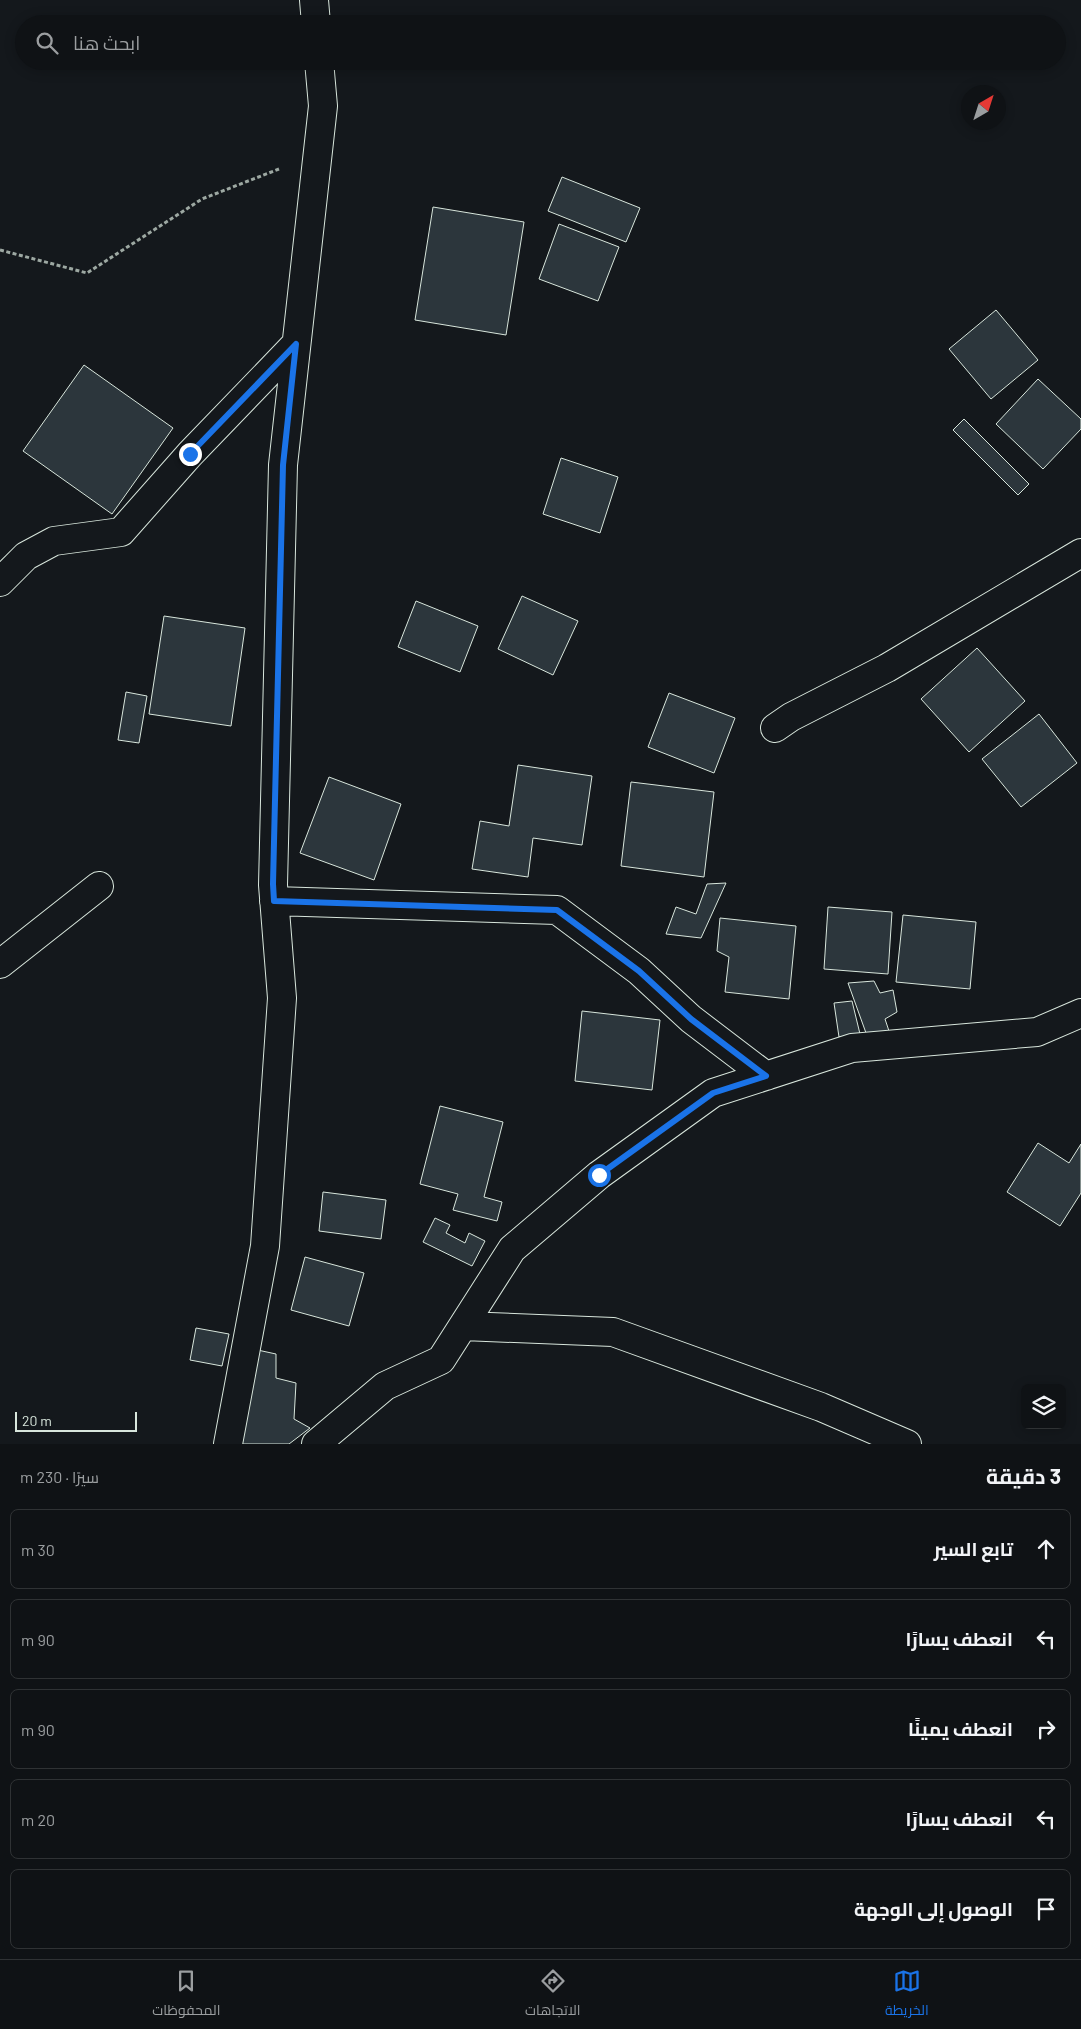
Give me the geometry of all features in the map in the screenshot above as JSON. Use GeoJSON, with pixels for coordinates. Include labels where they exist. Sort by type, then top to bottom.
{"type":"FeatureCollection","features":[{"type":"Feature","properties":{"kind":"street"},"geometry":{"type":"LineString","coordinates":[[314,0],[315,15]]}},
{"type":"Feature","properties":{"kind":"street"},"geometry":{"type":"LineString","coordinates":[[228,1444],[265,1246],[282,998],[273,884],[283,465],[323,106],[320,70]]}},
{"type":"Feature","properties":{"kind":"street"},"geometry":{"type":"LineString","coordinates":[[0,582],[26,556],[54,541],[121,532],[190,454],[296,344]]}},
{"type":"Feature","properties":{"kind":"street"},"geometry":{"type":"LineString","coordinates":[[775,728],[791,717],[888,668],[1081,553]]}},
{"type":"Feature","properties":{"kind":"street"},"geometry":{"type":"LineString","coordinates":[[0,964],[99,886]]}},
{"type":"Feature","properties":{"kind":"street"},"geometry":{"type":"LineString","coordinates":[[274,901],[557,910],[639,971],[691,1019],[766,1076]]}},
{"type":"Feature","properties":{"kind":"street"},"geometry":{"type":"LineString","coordinates":[[316,1444],[385,1386],[441,1360],[512,1249],[599,1175],[713,1093],[852,1048],[1037,1032],[1081,1013]]}},
{"type":"Feature","properties":{"kind":"street"},"geometry":{"type":"LineString","coordinates":[[463,1326],[613,1332],[821,1407],[906,1444]]}},
{"type":"Feature","properties":{"kind":"path"},"geometry":{"type":"LineString","coordinates":[[0,250],[87,273],[202,199],[318,154]]}},
{"type":"Feature","properties":{"kind":"building"},"geometry":{"type":"Polygon","coordinates":[[[562,177],[640,208],[626,242],[548,211],[562,177]]]}},
{"type":"Feature","properties":{"kind":"building"},"geometry":{"type":"Polygon","coordinates":[[[433,207],[524,222],[506,335],[415,320],[433,207]]]}},
{"type":"Feature","properties":{"kind":"building"},"geometry":{"type":"Polygon","coordinates":[[[559,224],[619,247],[598,301],[539,279],[559,224]]]}},
{"type":"Feature","properties":{"kind":"building"},"geometry":{"type":"Polygon","coordinates":[[[996,310],[1038,360],[991,399],[949,349],[996,310]]]}},
{"type":"Feature","properties":{"kind":"building"},"geometry":{"type":"Polygon","coordinates":[[[84,365],[173,428],[112,514],[23,451],[84,365]]]}},
{"type":"Feature","properties":{"kind":"building"},"geometry":{"type":"Polygon","coordinates":[[[1038,379],[1081,419],[1081,429],[1043,469],[996,424],[1038,379]]]}},
{"type":"Feature","properties":{"kind":"building"},"geometry":{"type":"Polygon","coordinates":[[[964,419],[1029,484],[1018,495],[953,430],[964,419]]]}},
{"type":"Feature","properties":{"kind":"building"},"geometry":{"type":"Polygon","coordinates":[[[561,458],[618,477],[600,533],[543,514],[561,458]]]}},
{"type":"Feature","properties":{"kind":"building"},"geometry":{"type":"Polygon","coordinates":[[[522,596],[578,621],[553,675],[498,649],[522,596]]]}},
{"type":"Feature","properties":{"kind":"building"},"geometry":{"type":"Polygon","coordinates":[[[416,601],[478,626],[460,672],[398,647],[416,601]]]}},
{"type":"Feature","properties":{"kind":"building"},"geometry":{"type":"Polygon","coordinates":[[[164,616],[245,628],[231,726],[149,714],[164,616]]]}},
{"type":"Feature","properties":{"kind":"building"},"geometry":{"type":"Polygon","coordinates":[[[977,648],[1025,701],[969,752],[921,699],[977,648]]]}},
{"type":"Feature","properties":{"kind":"building"},"geometry":{"type":"Polygon","coordinates":[[[126,692],[147,696],[139,743],[118,740],[126,692]]]}},
{"type":"Feature","properties":{"kind":"building"},"geometry":{"type":"Polygon","coordinates":[[[669,693],[735,718],[714,773],[648,747],[669,693]]]}},
{"type":"Feature","properties":{"kind":"building"},"geometry":{"type":"Polygon","coordinates":[[[1039,714],[1077,763],[1021,807],[982,759],[1039,714]]]}},
{"type":"Feature","properties":{"kind":"building"},"geometry":{"type":"Polygon","coordinates":[[[518,765],[592,776],[582,845],[533,838],[528,877],[472,869],[480,821],[509,826],[518,765]]]}},
{"type":"Feature","properties":{"kind":"building"},"geometry":{"type":"Polygon","coordinates":[[[329,777],[401,804],[374,880],[300,853],[329,777]]]}},
{"type":"Feature","properties":{"kind":"building"},"geometry":{"type":"Polygon","coordinates":[[[631,782],[714,792],[704,877],[621,866],[631,782]]]}},
{"type":"Feature","properties":{"kind":"building"},"geometry":{"type":"Polygon","coordinates":[[[726,883],[701,938],[666,934],[676,907],[696,914],[707,884],[726,883]]]}},
{"type":"Feature","properties":{"kind":"building"},"geometry":{"type":"Polygon","coordinates":[[[828,907],[892,912],[888,974],[824,969],[828,907]]]}},
{"type":"Feature","properties":{"kind":"building"},"geometry":{"type":"Polygon","coordinates":[[[903,915],[976,922],[970,989],[896,982],[903,915]]]}},
{"type":"Feature","properties":{"kind":"building"},"geometry":{"type":"Polygon","coordinates":[[[720,918],[796,926],[789,999],[725,992],[729,957],[717,951],[720,918]]]}},
{"type":"Feature","properties":{"kind":"building"},"geometry":{"type":"Polygon","coordinates":[[[874,981],[880,993],[893,990],[897,1012],[885,1019],[889,1031],[866,1033],[848,983],[874,981]]]}},
{"type":"Feature","properties":{"kind":"building"},"geometry":{"type":"Polygon","coordinates":[[[852,1001],[860,1034],[839,1037],[834,1003],[852,1001]]]}},
{"type":"Feature","properties":{"kind":"building"},"geometry":{"type":"Polygon","coordinates":[[[582,1011],[660,1020],[652,1090],[575,1081],[582,1011]]]}},
{"type":"Feature","properties":{"kind":"building"},"geometry":{"type":"Polygon","coordinates":[[[440,1106],[503,1122],[484,1197],[502,1202],[497,1221],[453,1210],[458,1194],[420,1184],[440,1106]]]}},
{"type":"Feature","properties":{"kind":"building"},"geometry":{"type":"Polygon","coordinates":[[[1038,1143],[1069,1163],[1081,1144],[1081,1193],[1060,1226],[1007,1192],[1038,1143]]]}},
{"type":"Feature","properties":{"kind":"building"},"geometry":{"type":"Polygon","coordinates":[[[323,1192],[386,1200],[381,1239],[319,1231],[323,1192]]]}},
{"type":"Feature","properties":{"kind":"building"},"geometry":{"type":"Polygon","coordinates":[[[435,1218],[450,1225],[446,1233],[465,1243],[469,1233],[485,1241],[472,1266],[423,1242],[435,1218]]]}},
{"type":"Feature","properties":{"kind":"building"},"geometry":{"type":"Polygon","coordinates":[[[305,1257],[364,1273],[349,1326],[291,1310],[305,1257]]]}},
{"type":"Feature","properties":{"kind":"building"},"geometry":{"type":"Polygon","coordinates":[[[196,1328],[229,1334],[222,1366],[190,1360],[196,1328]]]}},
{"type":"Feature","properties":{"kind":"building"},"geometry":{"type":"Polygon","coordinates":[[[253,1349],[276,1354],[276,1378],[296,1383],[294,1419],[310,1428],[289,1444],[240,1444],[253,1349]]]}},
{"type":"Feature","properties":{"kind":"route"},"geometry":{"type":"LineString","coordinates":[[190,454],[296,344],[283,465],[274,901],[557,910],[639,971],[691,1019],[766,1076],[713,1093],[599,1175]]}}]}
